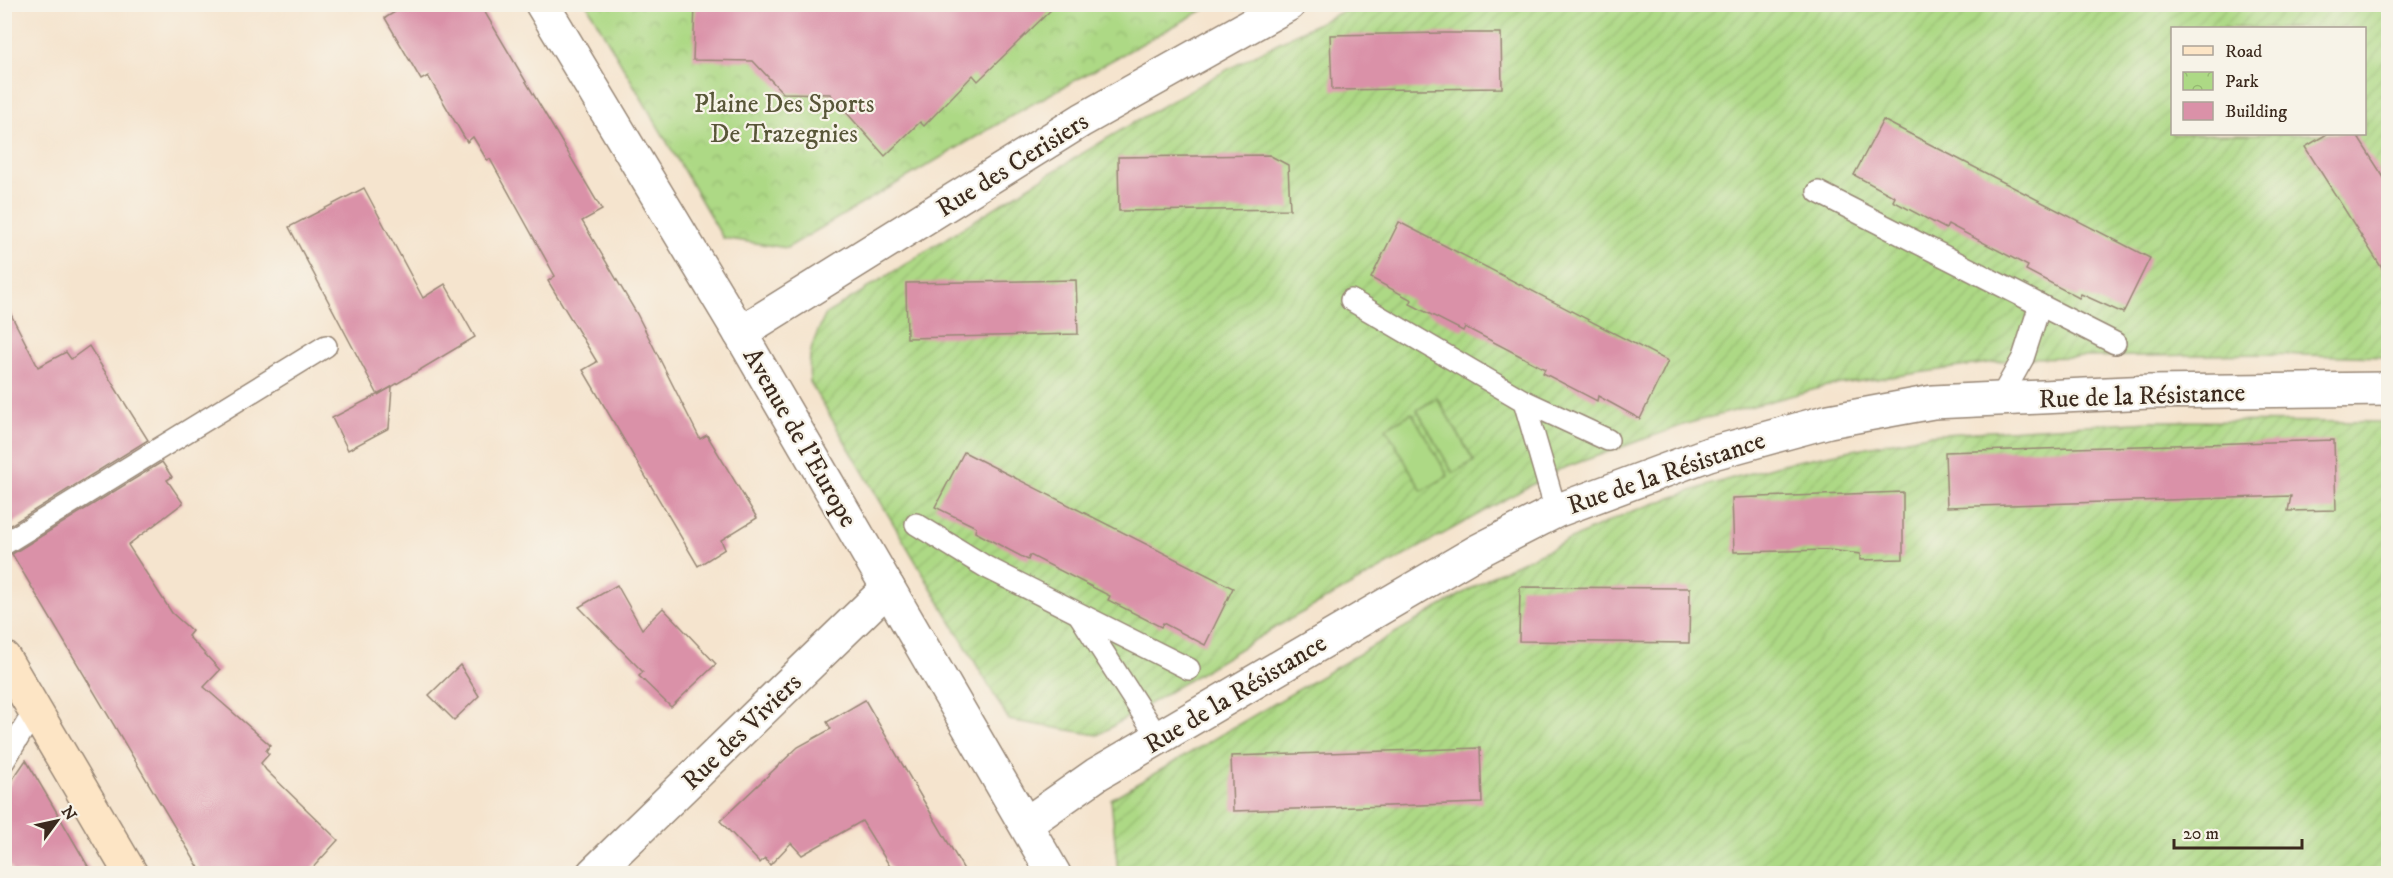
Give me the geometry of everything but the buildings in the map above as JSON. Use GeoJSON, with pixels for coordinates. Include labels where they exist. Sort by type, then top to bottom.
{"type":"FeatureCollection","features":[{"type":"Feature","properties":{"kind":"main road"},"geometry":{"type":"LineString","coordinates":[[4,658],[131,873]]}},
{"type":"Feature","properties":{"kind":"street","name":"Avenue de l'Europe"},"geometry":{"type":"LineString","coordinates":[[542,4],[740,333],[1054,873]]}},
{"type":"Feature","properties":{"kind":"street","name":"Rue des Cerisiers"},"geometry":{"type":"LineString","coordinates":[[740,333],[1082,120],[1289,4]]}},
{"type":"Feature","properties":{"kind":"street","name":"Rue de la Résistance"},"geometry":{"type":"LineString","coordinates":[[1026,824],[1097,774],[1159,740],[1458,562],[1556,511],[1709,454],[1829,421],[1933,402],[2150,392],[2388,389]]}},
{"type":"Feature","properties":{"kind":"street","name":"Rue des Viviers"},"geometry":{"type":"LineString","coordinates":[[593,873],[888,588]]}},
{"type":"Feature","properties":{"kind":"lane"},"geometry":{"type":"LineString","coordinates":[[1818,192],[2115,343]]}},
{"type":"Feature","properties":{"kind":"lane"},"geometry":{"type":"LineString","coordinates":[[1351,300],[1524,401],[1608,440]]}},
{"type":"Feature","properties":{"kind":"lane"},"geometry":{"type":"LineString","coordinates":[[2000,399],[2023,358],[2040,305]]}},
{"type":"Feature","properties":{"kind":"lane"},"geometry":{"type":"LineString","coordinates":[[4,544],[326,346]]}},
{"type":"Feature","properties":{"kind":"lane"},"geometry":{"type":"LineString","coordinates":[[1524,401],[1556,511]]}},
{"type":"Feature","properties":{"kind":"lane"},"geometry":{"type":"LineString","coordinates":[[916,524],[986,567],[1189,669]]}},
{"type":"Feature","properties":{"kind":"lane"},"geometry":{"type":"LineString","coordinates":[[1079,615],[1159,740]]}},
{"type":"Feature","properties":{"kind":"lane"},"geometry":{"type":"LineString","coordinates":[[4,761],[35,710]]}},
{"type":"Feature","properties":{"kind":"green space","name":"Plaine Des Sports De Trazegnies"},"geometry":{"type":"Polygon","coordinates":[[[587,5],[1212,5],[1025,108],[787,248],[723,238],[587,5]]]}},
{"type":"Feature","properties":{"kind":"green space"},"geometry":{"type":"Polygon","coordinates":[[[1357,5],[2388,5],[2388,357],[2262,354],[2023,358],[1827,386],[1686,424],[1558,470],[1276,627],[1098,735],[1009,720],[810,382],[809,363],[814,339],[826,314],[1087,150],[1220,74],[1357,5]]]}},
{"type":"Feature","properties":{"kind":"green space"},"geometry":{"type":"Polygon","coordinates":[[[1437,398],[1474,461],[1453,473],[1417,410],[1437,398]]]}},
{"type":"Feature","properties":{"kind":"green space"},"geometry":{"type":"Polygon","coordinates":[[[1412,413],[1448,476],[1422,491],[1386,428],[1412,413]]]}},
{"type":"Feature","properties":{"kind":"green space"},"geometry":{"type":"Polygon","coordinates":[[[2150,421],[2388,422],[2388,873],[1118,873],[1111,799],[1496,574],[1627,513],[1712,484],[1782,464],[1928,435],[2150,421]]]}}]}
